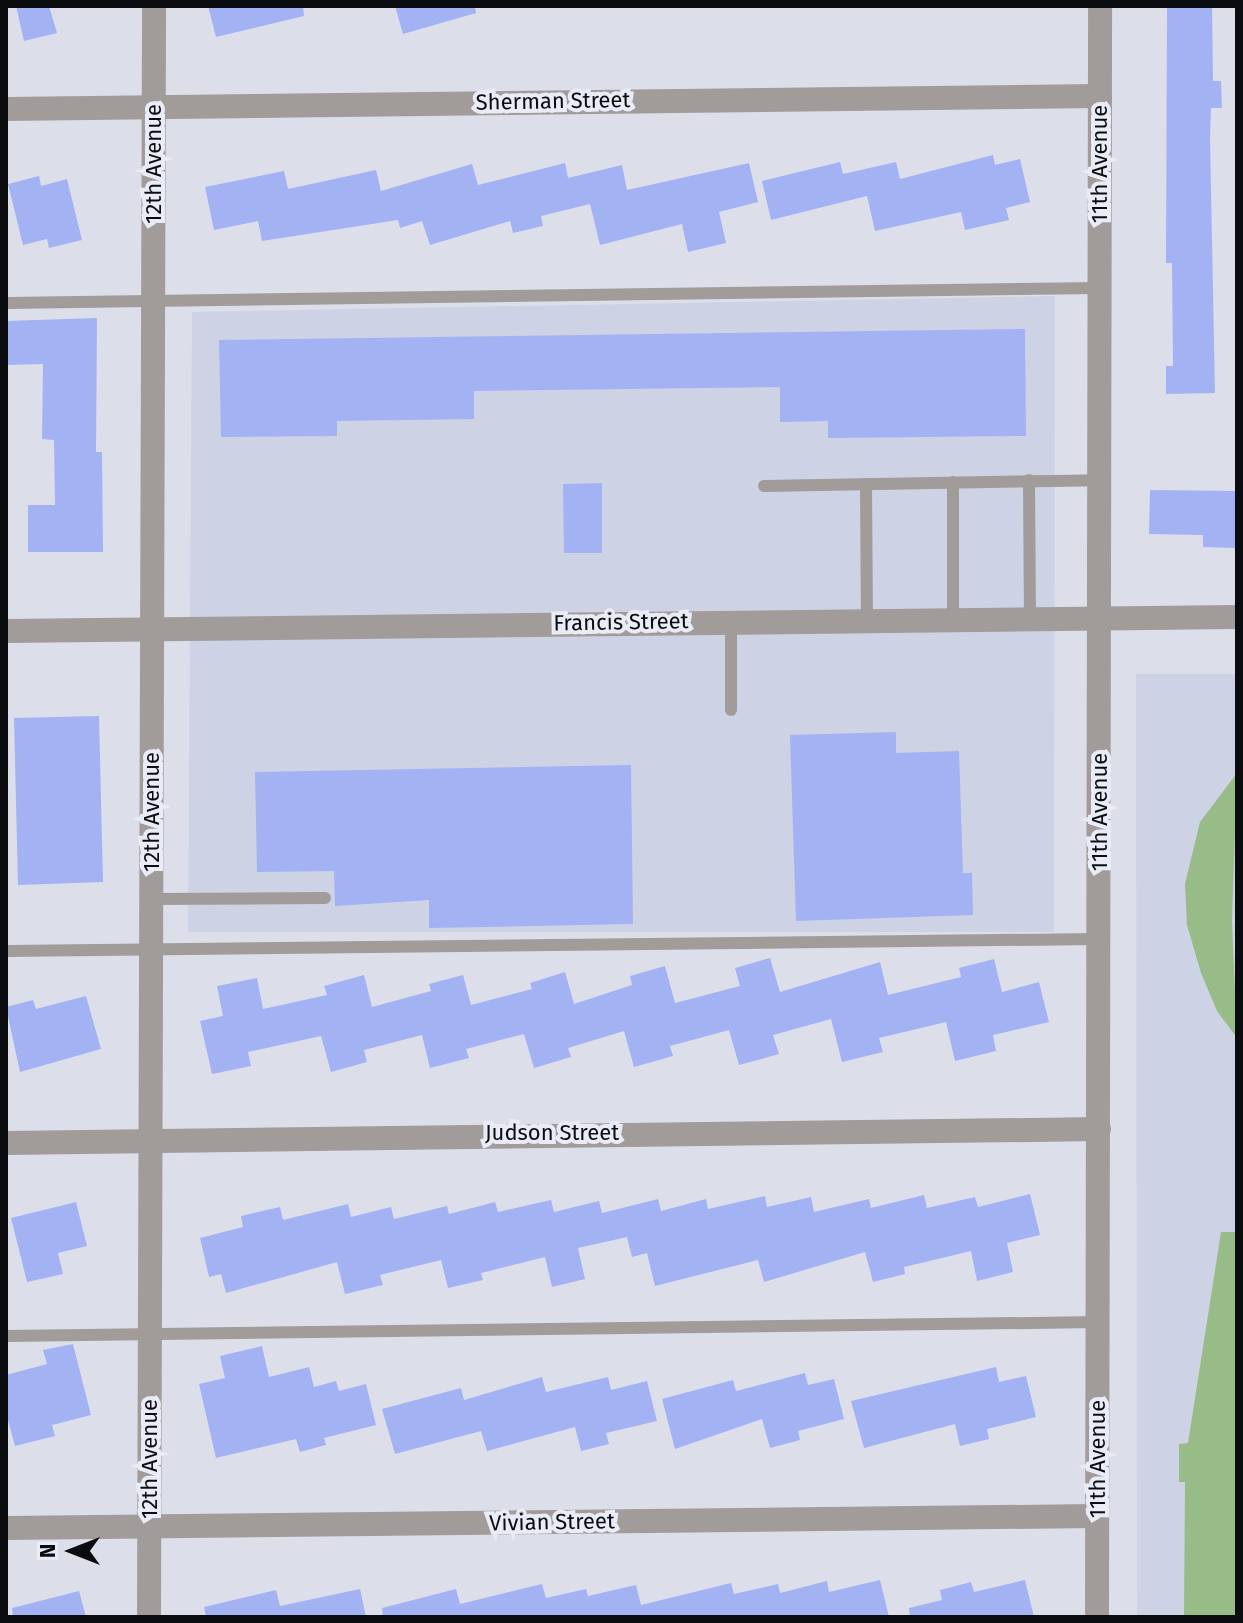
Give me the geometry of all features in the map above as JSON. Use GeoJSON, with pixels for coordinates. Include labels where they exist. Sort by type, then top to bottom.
{"type":"FeatureCollection","features":[{"type":"Feature","properties":{"kind":"street","name":"12th Avenue"},"geometry":{"type":"LineString","coordinates":[[149,1617],[154,6]]}},
{"type":"Feature","properties":{"kind":"street","name":"11th Avenue"},"geometry":{"type":"LineString","coordinates":[[1097,1617],[1100,6]]}},
{"type":"Feature","properties":{"kind":"street","name":"Sherman Street"},"geometry":{"type":"LineString","coordinates":[[6,109],[1100,96]]}},
{"type":"Feature","properties":{"kind":"street","name":"Francis Street"},"geometry":{"type":"LineString","coordinates":[[6,631],[1100,616],[1237,617]]}},
{"type":"Feature","properties":{"kind":"street","name":"Judson Street"},"geometry":{"type":"LineString","coordinates":[[6,1143],[1099,1129]]}},
{"type":"Feature","properties":{"kind":"street","name":"Vivian Street"},"geometry":{"type":"LineString","coordinates":[[6,1528],[1097,1516]]}},
{"type":"Feature","properties":{"kind":"lane"},"geometry":{"type":"LineString","coordinates":[[6,303],[1100,288]]}},
{"type":"Feature","properties":{"kind":"lane"},"geometry":{"type":"LineString","coordinates":[[1029,480],[1030,617]]}},
{"type":"Feature","properties":{"kind":"lane"},"geometry":{"type":"LineString","coordinates":[[764,486],[1100,480]]}},
{"type":"Feature","properties":{"kind":"lane"},"geometry":{"type":"LineString","coordinates":[[953,482],[953,618]]}},
{"type":"Feature","properties":{"kind":"lane"},"geometry":{"type":"LineString","coordinates":[[866,484],[867,619]]}},
{"type":"Feature","properties":{"kind":"lane"},"geometry":{"type":"LineString","coordinates":[[731,621],[731,710]]}},
{"type":"Feature","properties":{"kind":"lane"},"geometry":{"type":"LineString","coordinates":[[152,899],[325,898]]}},
{"type":"Feature","properties":{"kind":"lane"},"geometry":{"type":"LineString","coordinates":[[6,951],[1100,939]]}},
{"type":"Feature","properties":{"kind":"lane"},"geometry":{"type":"LineString","coordinates":[[6,1336],[1098,1322]]}},
{"type":"Feature","properties":{"kind":"shaded area"},"geometry":{"type":"Polygon","coordinates":[[[1055,296],[1054,932],[188,932],[192,312],[1055,296]]]}},
{"type":"Feature","properties":{"kind":"shaded area"},"geometry":{"type":"Polygon","coordinates":[[[1136,674],[1237,674],[1237,1617],[1137,1617],[1136,674]]]}},
{"type":"Feature","properties":{"kind":"green space"},"geometry":{"type":"Polygon","coordinates":[[[1237,773],[1232,921],[1237,1038],[1217,1011],[1201,973],[1187,925],[1185,884],[1200,822],[1237,773]]]}},
{"type":"Feature","properties":{"kind":"green space"},"geometry":{"type":"Polygon","coordinates":[[[1221,1232],[1237,1232],[1237,1617],[1184,1617],[1185,1482],[1179,1482],[1179,1444],[1188,1443],[1221,1232]]]}},
{"type":"Feature","properties":{"kind":"building"},"geometry":{"type":"Polygon","coordinates":[[[16,6],[49,6],[57,33],[24,41],[16,6]]]}},
{"type":"Feature","properties":{"kind":"building"},"geometry":{"type":"Polygon","coordinates":[[[208,6],[303,6],[304,16],[216,37],[208,6]]]}},
{"type":"Feature","properties":{"kind":"building"},"geometry":{"type":"Polygon","coordinates":[[[395,6],[475,6],[476,13],[403,34],[395,6]]]}},
{"type":"Feature","properties":{"kind":"building"},"geometry":{"type":"Polygon","coordinates":[[[1167,6],[1212,6],[1213,81],[1221,81],[1222,108],[1211,108],[1210,138],[1215,393],[1166,394],[1166,366],[1173,366],[1172,263],[1166,263],[1167,6]]]}},
{"type":"Feature","properties":{"kind":"building"},"geometry":{"type":"Polygon","coordinates":[[[993,155],[995,165],[1020,159],[1030,202],[1006,208],[1009,220],[965,230],[961,212],[875,231],[867,196],[771,220],[762,181],[840,162],[843,174],[896,162],[900,179],[993,155]]]}},
{"type":"Feature","properties":{"kind":"building"},"geometry":{"type":"Polygon","coordinates":[[[565,163],[568,178],[622,165],[627,190],[749,163],[758,202],[719,212],[726,243],[688,252],[682,224],[600,245],[590,204],[541,216],[543,226],[513,233],[510,221],[430,245],[422,221],[400,228],[398,220],[262,241],[258,221],[214,230],[205,187],[284,171],[288,189],[376,170],[381,191],[472,164],[478,185],[565,163]]]}},
{"type":"Feature","properties":{"kind":"building"},"geometry":{"type":"Polygon","coordinates":[[[39,176],[41,186],[67,179],[82,240],[49,248],[47,239],[23,245],[8,184],[39,176]]]}},
{"type":"Feature","properties":{"kind":"building"},"geometry":{"type":"Polygon","coordinates":[[[97,318],[96,452],[102,452],[103,552],[28,552],[28,505],[55,505],[54,440],[42,439],[43,364],[6,365],[6,321],[97,318]]]}},
{"type":"Feature","properties":{"kind":"building"},"geometry":{"type":"Polygon","coordinates":[[[1025,329],[1026,436],[828,438],[828,421],[780,422],[780,387],[474,391],[474,419],[337,421],[337,436],[221,437],[219,340],[1025,329]]]}},
{"type":"Feature","properties":{"kind":"building"},"geometry":{"type":"Polygon","coordinates":[[[602,483],[602,553],[564,553],[563,484],[602,483]]]}},
{"type":"Feature","properties":{"kind":"building"},"geometry":{"type":"Polygon","coordinates":[[[1150,490],[1237,491],[1236,548],[1203,547],[1203,535],[1149,534],[1150,490]]]}},
{"type":"Feature","properties":{"kind":"building"},"geometry":{"type":"Polygon","coordinates":[[[99,716],[103,882],[18,885],[14,718],[99,716]]]}},
{"type":"Feature","properties":{"kind":"building"},"geometry":{"type":"Polygon","coordinates":[[[896,732],[896,753],[959,751],[963,873],[972,873],[973,915],[796,921],[790,735],[896,732]]]}},
{"type":"Feature","properties":{"kind":"building"},"geometry":{"type":"Polygon","coordinates":[[[631,765],[633,924],[429,928],[429,900],[335,906],[334,871],[257,872],[255,772],[631,765]]]}},
{"type":"Feature","properties":{"kind":"building"},"geometry":{"type":"Polygon","coordinates":[[[770,958],[780,992],[880,962],[888,995],[961,977],[959,968],[994,959],[1002,992],[1039,982],[1049,1022],[993,1035],[996,1051],[955,1061],[946,1022],[879,1038],[883,1052],[842,1062],[831,1019],[773,1035],[779,1054],[739,1065],[729,1030],[670,1046],[673,1056],[634,1067],[624,1031],[568,1048],[571,1057],[534,1068],[524,1034],[466,1049],[469,1058],[430,1068],[422,1035],[364,1050],[367,1062],[331,1072],[321,1036],[248,1052],[251,1066],[212,1074],[200,1021],[223,1016],[217,986],[257,978],[263,1009],[327,995],[324,986],[364,975],[372,1007],[431,991],[429,984],[463,975],[471,1005],[532,989],[530,983],[565,972],[574,1004],[632,985],[630,976],[665,966],[675,1003],[740,986],[735,968],[770,958]]]}},
{"type":"Feature","properties":{"kind":"building"},"geometry":{"type":"Polygon","coordinates":[[[86,996],[101,1049],[20,1072],[6,1007],[33,1000],[36,1009],[86,996]]]}},
{"type":"Feature","properties":{"kind":"building"},"geometry":{"type":"Polygon","coordinates":[[[1030,1194],[1040,1235],[1007,1243],[1013,1272],[977,1281],[971,1251],[904,1267],[905,1274],[873,1282],[865,1252],[764,1282],[758,1260],[655,1286],[647,1253],[632,1257],[627,1237],[578,1248],[585,1279],[552,1287],[545,1257],[481,1273],[483,1280],[448,1288],[441,1260],[380,1275],[383,1285],[345,1294],[337,1262],[226,1293],[221,1274],[209,1277],[200,1238],[243,1227],[241,1216],[280,1207],[283,1220],[348,1204],[351,1217],[391,1207],[394,1219],[447,1206],[449,1214],[495,1202],[498,1212],[551,1200],[554,1212],[599,1201],[602,1213],[658,1199],[661,1211],[706,1199],[708,1209],[765,1196],[767,1207],[811,1197],[814,1212],[869,1199],[871,1208],[924,1195],[927,1208],[975,1197],[978,1207],[1030,1194]]]}},
{"type":"Feature","properties":{"kind":"building"},"geometry":{"type":"Polygon","coordinates":[[[76,1202],[87,1246],[58,1253],[63,1274],[27,1282],[11,1218],[76,1202]]]}},
{"type":"Feature","properties":{"kind":"building"},"geometry":{"type":"Polygon","coordinates":[[[73,1344],[91,1415],[52,1425],[55,1436],[15,1446],[6,1413],[6,1375],[47,1364],[43,1350],[73,1344]]]}},
{"type":"Feature","properties":{"kind":"building"},"geometry":{"type":"Polygon","coordinates":[[[262,1346],[269,1377],[309,1367],[314,1387],[336,1381],[339,1391],[366,1384],[376,1425],[324,1438],[326,1445],[300,1452],[296,1439],[216,1458],[199,1384],[225,1378],[220,1356],[262,1346]]]}},
{"type":"Feature","properties":{"kind":"building"},"geometry":{"type":"Polygon","coordinates":[[[996,1367],[999,1382],[1026,1376],[1036,1417],[987,1429],[989,1439],[960,1446],[955,1424],[864,1448],[851,1401],[996,1367]]]}},
{"type":"Feature","properties":{"kind":"building"},"geometry":{"type":"Polygon","coordinates":[[[805,1373],[808,1385],[834,1379],[844,1419],[798,1431],[800,1440],[770,1448],[762,1419],[675,1449],[662,1399],[733,1380],[736,1391],[805,1373]]]}},
{"type":"Feature","properties":{"kind":"building"},"geometry":{"type":"Polygon","coordinates":[[[542,1377],[546,1392],[608,1377],[611,1390],[647,1381],[657,1421],[606,1433],[609,1444],[581,1451],[575,1427],[487,1451],[481,1431],[395,1454],[382,1409],[461,1388],[464,1400],[542,1377]]]}},
{"type":"Feature","properties":{"kind":"building"},"geometry":{"type":"Polygon","coordinates":[[[880,1580],[889,1617],[383,1617],[382,1608],[456,1589],[460,1604],[542,1584],[546,1598],[586,1589],[588,1596],[636,1585],[641,1605],[731,1583],[734,1594],[778,1584],[780,1593],[827,1581],[829,1592],[880,1580]]]}},
{"type":"Feature","properties":{"kind":"building"},"geometry":{"type":"Polygon","coordinates":[[[1025,1580],[1034,1617],[910,1617],[909,1608],[942,1600],[940,1590],[971,1582],[974,1592],[1025,1580]]]}},
{"type":"Feature","properties":{"kind":"building"},"geometry":{"type":"Polygon","coordinates":[[[360,1589],[366,1617],[206,1617],[204,1607],[276,1590],[280,1606],[360,1589]]]}},
{"type":"Feature","properties":{"kind":"building"},"geometry":{"type":"Polygon","coordinates":[[[79,1591],[86,1617],[13,1617],[12,1608],[79,1591]]]}}]}
